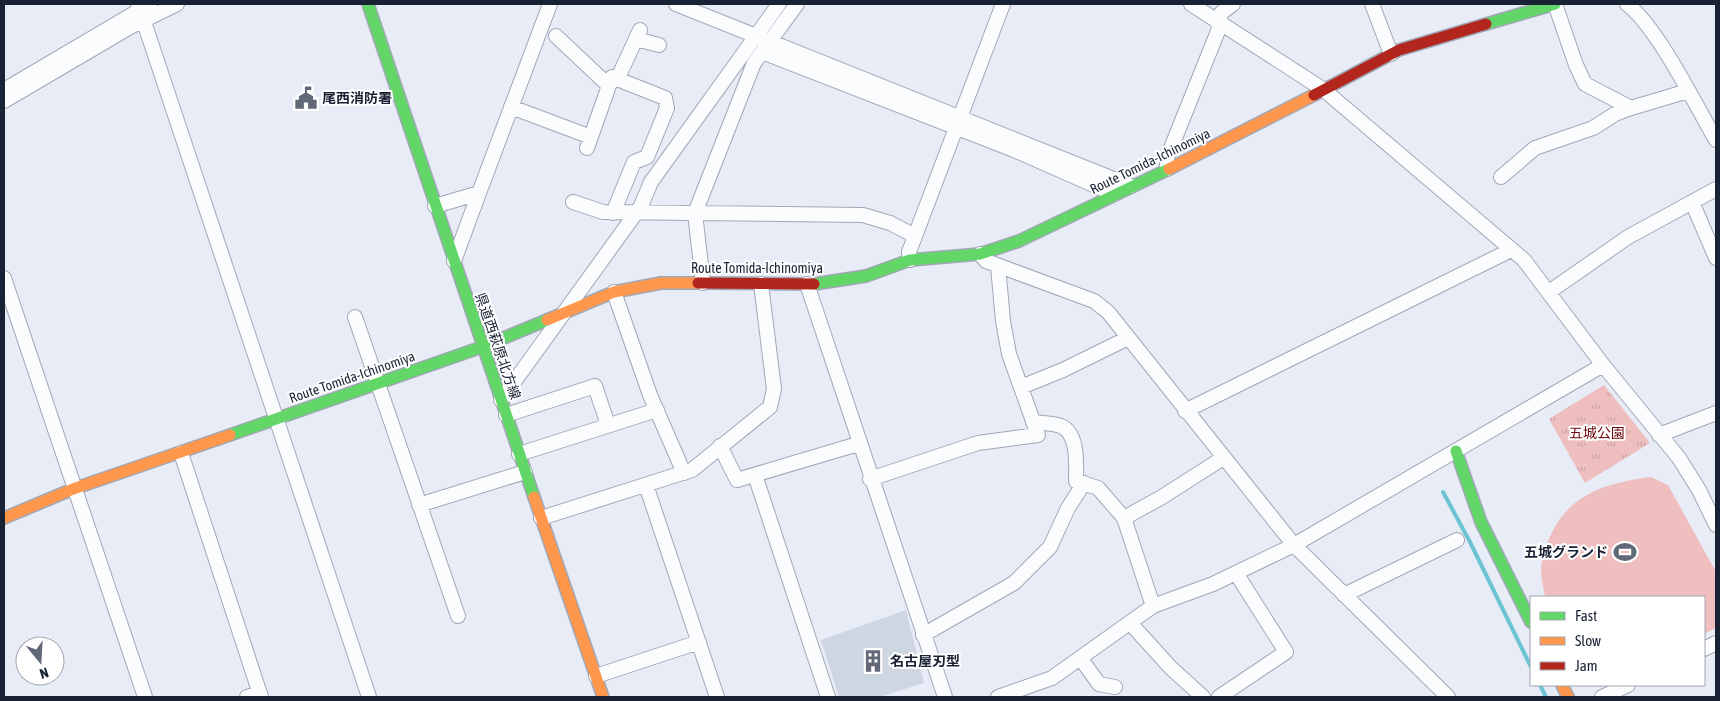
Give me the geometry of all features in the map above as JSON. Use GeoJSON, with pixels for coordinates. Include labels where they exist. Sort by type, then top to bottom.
{"type":"FeatureCollection","features":[{"type":"Feature","properties":{"kind":"main road","name":"県道西萩原北方線"},"geometry":{"type":"LineString","coordinates":[[368,4],[482,347],[603,697]]}},
{"type":"Feature","properties":{"kind":"main road","name":"Route Tomida-Ichinomiya"},"geometry":{"type":"LineString","coordinates":[[4,518],[73,489],[482,347],[564,311],[614,292],[661,283],[820,284],[866,276],[910,260],[980,254],[1019,241],[1324,90],[1391,54],[1555,4]]}},
{"type":"Feature","properties":{"kind":"main road"},"geometry":{"type":"LineString","coordinates":[[1456,451],[1481,522],[1530,620]]}},
{"type":"Feature","properties":{"kind":"street"},"geometry":{"type":"LineString","coordinates":[[4,90],[143,12],[177,4]]}},
{"type":"Feature","properties":{"kind":"street"},"geometry":{"type":"LineString","coordinates":[[454,261],[550,4]]}},
{"type":"Feature","properties":{"kind":"street"},"geometry":{"type":"LineString","coordinates":[[676,4],[771,40],[1114,194]]}},
{"type":"Feature","properties":{"kind":"street"},"geometry":{"type":"LineString","coordinates":[[501,400],[636,213],[652,182],[779,4]]}},
{"type":"Feature","properties":{"kind":"street"},"geometry":{"type":"LineString","coordinates":[[703,284],[695,213],[754,63],[797,4]]}},
{"type":"Feature","properties":{"kind":"street"},"geometry":{"type":"LineString","coordinates":[[910,260],[909,252],[1004,4]]}},
{"type":"Feature","properties":{"kind":"street"},"geometry":{"type":"LineString","coordinates":[[1191,4],[1324,90],[1524,260],[1603,365],[1679,458],[1716,525]]}},
{"type":"Feature","properties":{"kind":"street"},"geometry":{"type":"LineString","coordinates":[[1372,4],[1391,54]]}},
{"type":"Feature","properties":{"kind":"street"},"geometry":{"type":"LineString","coordinates":[[1555,4],[1576,65],[1585,84],[1631,108]]}},
{"type":"Feature","properties":{"kind":"street"},"geometry":{"type":"LineString","coordinates":[[1627,4],[1648,26],[1716,140]]}},
{"type":"Feature","properties":{"kind":"street"},"geometry":{"type":"LineString","coordinates":[[1166,169],[1167,158],[1218,31],[1221,13],[1229,5]]}},
{"type":"Feature","properties":{"kind":"street"},"geometry":{"type":"LineString","coordinates":[[4,102],[143,12]]}},
{"type":"Feature","properties":{"kind":"street"},"geometry":{"type":"LineString","coordinates":[[143,12],[369,697]]}},
{"type":"Feature","properties":{"kind":"street"},"geometry":{"type":"LineString","coordinates":[[511,107],[589,143],[613,82],[638,34],[659,46]]}},
{"type":"Feature","properties":{"kind":"street"},"geometry":{"type":"LineString","coordinates":[[556,36],[613,82],[665,98],[667,108],[647,157],[634,162],[613,213]]}},
{"type":"Feature","properties":{"kind":"street"},"geometry":{"type":"LineString","coordinates":[[762,52],[1131,186]]}},
{"type":"Feature","properties":{"kind":"street"},"geometry":{"type":"LineString","coordinates":[[1501,177],[1535,148],[1592,128],[1614,114],[1688,91]]}},
{"type":"Feature","properties":{"kind":"street"},"geometry":{"type":"LineString","coordinates":[[1548,292],[1628,238],[1716,189]]}},
{"type":"Feature","properties":{"kind":"street"},"geometry":{"type":"LineString","coordinates":[[435,206],[479,193]]}},
{"type":"Feature","properties":{"kind":"street"},"geometry":{"type":"LineString","coordinates":[[573,202],[603,212],[613,213],[863,215],[890,223],[915,236]]}},
{"type":"Feature","properties":{"kind":"street"},"geometry":{"type":"LineString","coordinates":[[1692,202],[1716,258]]}},
{"type":"Feature","properties":{"kind":"street"},"geometry":{"type":"LineString","coordinates":[[1185,410],[1511,250]]}},
{"type":"Feature","properties":{"kind":"street"},"geometry":{"type":"LineString","coordinates":[[980,254],[986,261],[998,266],[1094,301],[1108,312],[1294,545],[1448,697]]}},
{"type":"Feature","properties":{"kind":"street"},"geometry":{"type":"LineString","coordinates":[[870,480],[978,443],[1038,435],[1009,354],[998,266]]}},
{"type":"Feature","properties":{"kind":"street"},"geometry":{"type":"LineString","coordinates":[[4,278],[73,489],[145,697]]}},
{"type":"Feature","properties":{"kind":"street"},"geometry":{"type":"LineString","coordinates":[[541,518],[692,470],[770,407],[774,389],[761,284]]}},
{"type":"Feature","properties":{"kind":"street"},"geometry":{"type":"LineString","coordinates":[[807,284],[870,480],[945,697]]}},
{"type":"Feature","properties":{"kind":"street"},"geometry":{"type":"LineString","coordinates":[[614,292],[633,349],[684,473]]}},
{"type":"Feature","properties":{"kind":"street"},"geometry":{"type":"LineString","coordinates":[[355,317],[376,384],[458,616]]}},
{"type":"Feature","properties":{"kind":"street"},"geometry":{"type":"LineString","coordinates":[[1021,387],[1063,370],[1128,338]]}},
{"type":"Feature","properties":{"kind":"street"},"geometry":{"type":"LineString","coordinates":[[998,697],[1052,678],[1131,624],[1153,606],[1236,573],[1294,545],[1603,365]]}},
{"type":"Feature","properties":{"kind":"street"},"geometry":{"type":"LineString","coordinates":[[506,415],[595,386],[608,425]]}},
{"type":"Feature","properties":{"kind":"street"},"geometry":{"type":"LineString","coordinates":[[519,454],[657,410]]}},
{"type":"Feature","properties":{"kind":"street"},"geometry":{"type":"LineString","coordinates":[[1659,435],[1716,413]]}},
{"type":"Feature","properties":{"kind":"street"},"geometry":{"type":"LineString","coordinates":[[1033,422],[1062,426],[1072,438],[1076,458],[1076,481],[1098,488],[1124,518],[1153,606]]}},
{"type":"Feature","properties":{"kind":"street"},"geometry":{"type":"LineString","coordinates":[[720,446],[737,480],[858,444]]}},
{"type":"Feature","properties":{"kind":"street"},"geometry":{"type":"LineString","coordinates":[[181,453],[256,696]]}},
{"type":"Feature","properties":{"kind":"street"},"geometry":{"type":"LineString","coordinates":[[1124,518],[1162,497],[1223,458]]}},
{"type":"Feature","properties":{"kind":"street"},"geometry":{"type":"LineString","coordinates":[[419,505],[525,472]]}},
{"type":"Feature","properties":{"kind":"street"},"geometry":{"type":"LineString","coordinates":[[755,474],[828,697]]}},
{"type":"Feature","properties":{"kind":"street"},"geometry":{"type":"LineString","coordinates":[[923,635],[1014,583],[1050,547],[1068,508],[1084,483]]}},
{"type":"Feature","properties":{"kind":"street"},"geometry":{"type":"LineString","coordinates":[[646,485],[717,697]]}},
{"type":"Feature","properties":{"kind":"street"},"geometry":{"type":"LineString","coordinates":[[1344,595],[1457,540]]}},
{"type":"Feature","properties":{"kind":"street"},"geometry":{"type":"LineString","coordinates":[[1224,696],[1286,652],[1236,573]]}},
{"type":"Feature","properties":{"kind":"street"},"geometry":{"type":"LineString","coordinates":[[1131,624],[1171,668],[1203,697]]}},
{"type":"Feature","properties":{"kind":"street"},"geometry":{"type":"LineString","coordinates":[[596,676],[699,642]]}},
{"type":"Feature","properties":{"kind":"street"},"geometry":{"type":"LineString","coordinates":[[1081,659],[1099,684],[1115,687]]}},
{"type":"Feature","properties":{"kind":"street"},"geometry":{"type":"LineString","coordinates":[[1602,697],[1626,686]]}},
{"type":"Feature","properties":{"kind":"green space","name":"五城公園"},"geometry":{"type":"Polygon","coordinates":[[[1604,385],[1650,443],[1585,483],[1549,419],[1604,385]]]}},
{"type":"Feature","properties":{"kind":"green space","name":"五城グランド"},"geometry":{"type":"Polygon","coordinates":[[[1651,477],[1668,485],[1716,572],[1716,628],[1705,634],[1705,596],[1545,596],[1541,575],[1543,558],[1555,527],[1564,514],[1588,494],[1617,483],[1651,477]]]}},
{"type":"Feature","properties":{"kind":"building","name":"名古屋刃型"},"geometry":{"type":"Polygon","coordinates":[[[906,610],[924,683],[879,697],[839,697],[821,640],[906,610]]]}},
{"type":"Feature","properties":{"kind":"waterway"},"geometry":{"type":"LineString","coordinates":[[1443,492],[1470,542],[1530,665]]}},
{"type":"Feature","properties":{"kind":"waterway"},"geometry":{"type":"LineString","coordinates":[[1540,686],[1546,697]]}},
{"type":"Feature","properties":{"kind":"traffic: fast"},"geometry":{"type":"LineString","coordinates":[[368,4],[534,497]]}},
{"type":"Feature","properties":{"kind":"traffic: fast"},"geometry":{"type":"LineString","coordinates":[[1486,24],[1555,4]]}},
{"type":"Feature","properties":{"kind":"traffic: fast"},"geometry":{"type":"LineString","coordinates":[[814,284],[866,276],[910,260],[980,254],[1019,241],[1169,169]]}},
{"type":"Feature","properties":{"kind":"traffic: fast"},"geometry":{"type":"LineString","coordinates":[[230,435],[482,347],[547,320]]}},
{"type":"Feature","properties":{"kind":"traffic: fast"},"geometry":{"type":"LineString","coordinates":[[1456,451],[1481,522],[1530,620]]}},
{"type":"Feature","properties":{"kind":"traffic: slow"},"geometry":{"type":"LineString","coordinates":[[1169,169],[1314,95]]}},
{"type":"Feature","properties":{"kind":"traffic: slow"},"geometry":{"type":"LineString","coordinates":[[547,320],[614,292],[661,283],[698,283]]}},
{"type":"Feature","properties":{"kind":"traffic: slow"},"geometry":{"type":"LineString","coordinates":[[4,518],[73,489],[230,435]]}},
{"type":"Feature","properties":{"kind":"traffic: slow"},"geometry":{"type":"LineString","coordinates":[[534,497],[603,697]]}},
{"type":"Feature","properties":{"kind":"traffic: slow"},"geometry":{"type":"LineString","coordinates":[[1562,686],[1568,697]]}},
{"type":"Feature","properties":{"kind":"traffic: jam"},"geometry":{"type":"LineString","coordinates":[[1314,95],[1399,50],[1486,24]]}},
{"type":"Feature","properties":{"kind":"traffic: jam"},"geometry":{"type":"LineString","coordinates":[[698,283],[814,284]]}},
{"type":"Feature","properties":{"kind":"place","name":"尾西消防署"},"geometry":{"type":"Point","coordinates":[306,98]}},
{"type":"Feature","properties":{"kind":"place","name":"五城グランド"},"geometry":{"type":"Point","coordinates":[1625,552]}},
{"type":"Feature","properties":{"kind":"place","name":"名古屋刃型"},"geometry":{"type":"Point","coordinates":[873,661]}}]}
